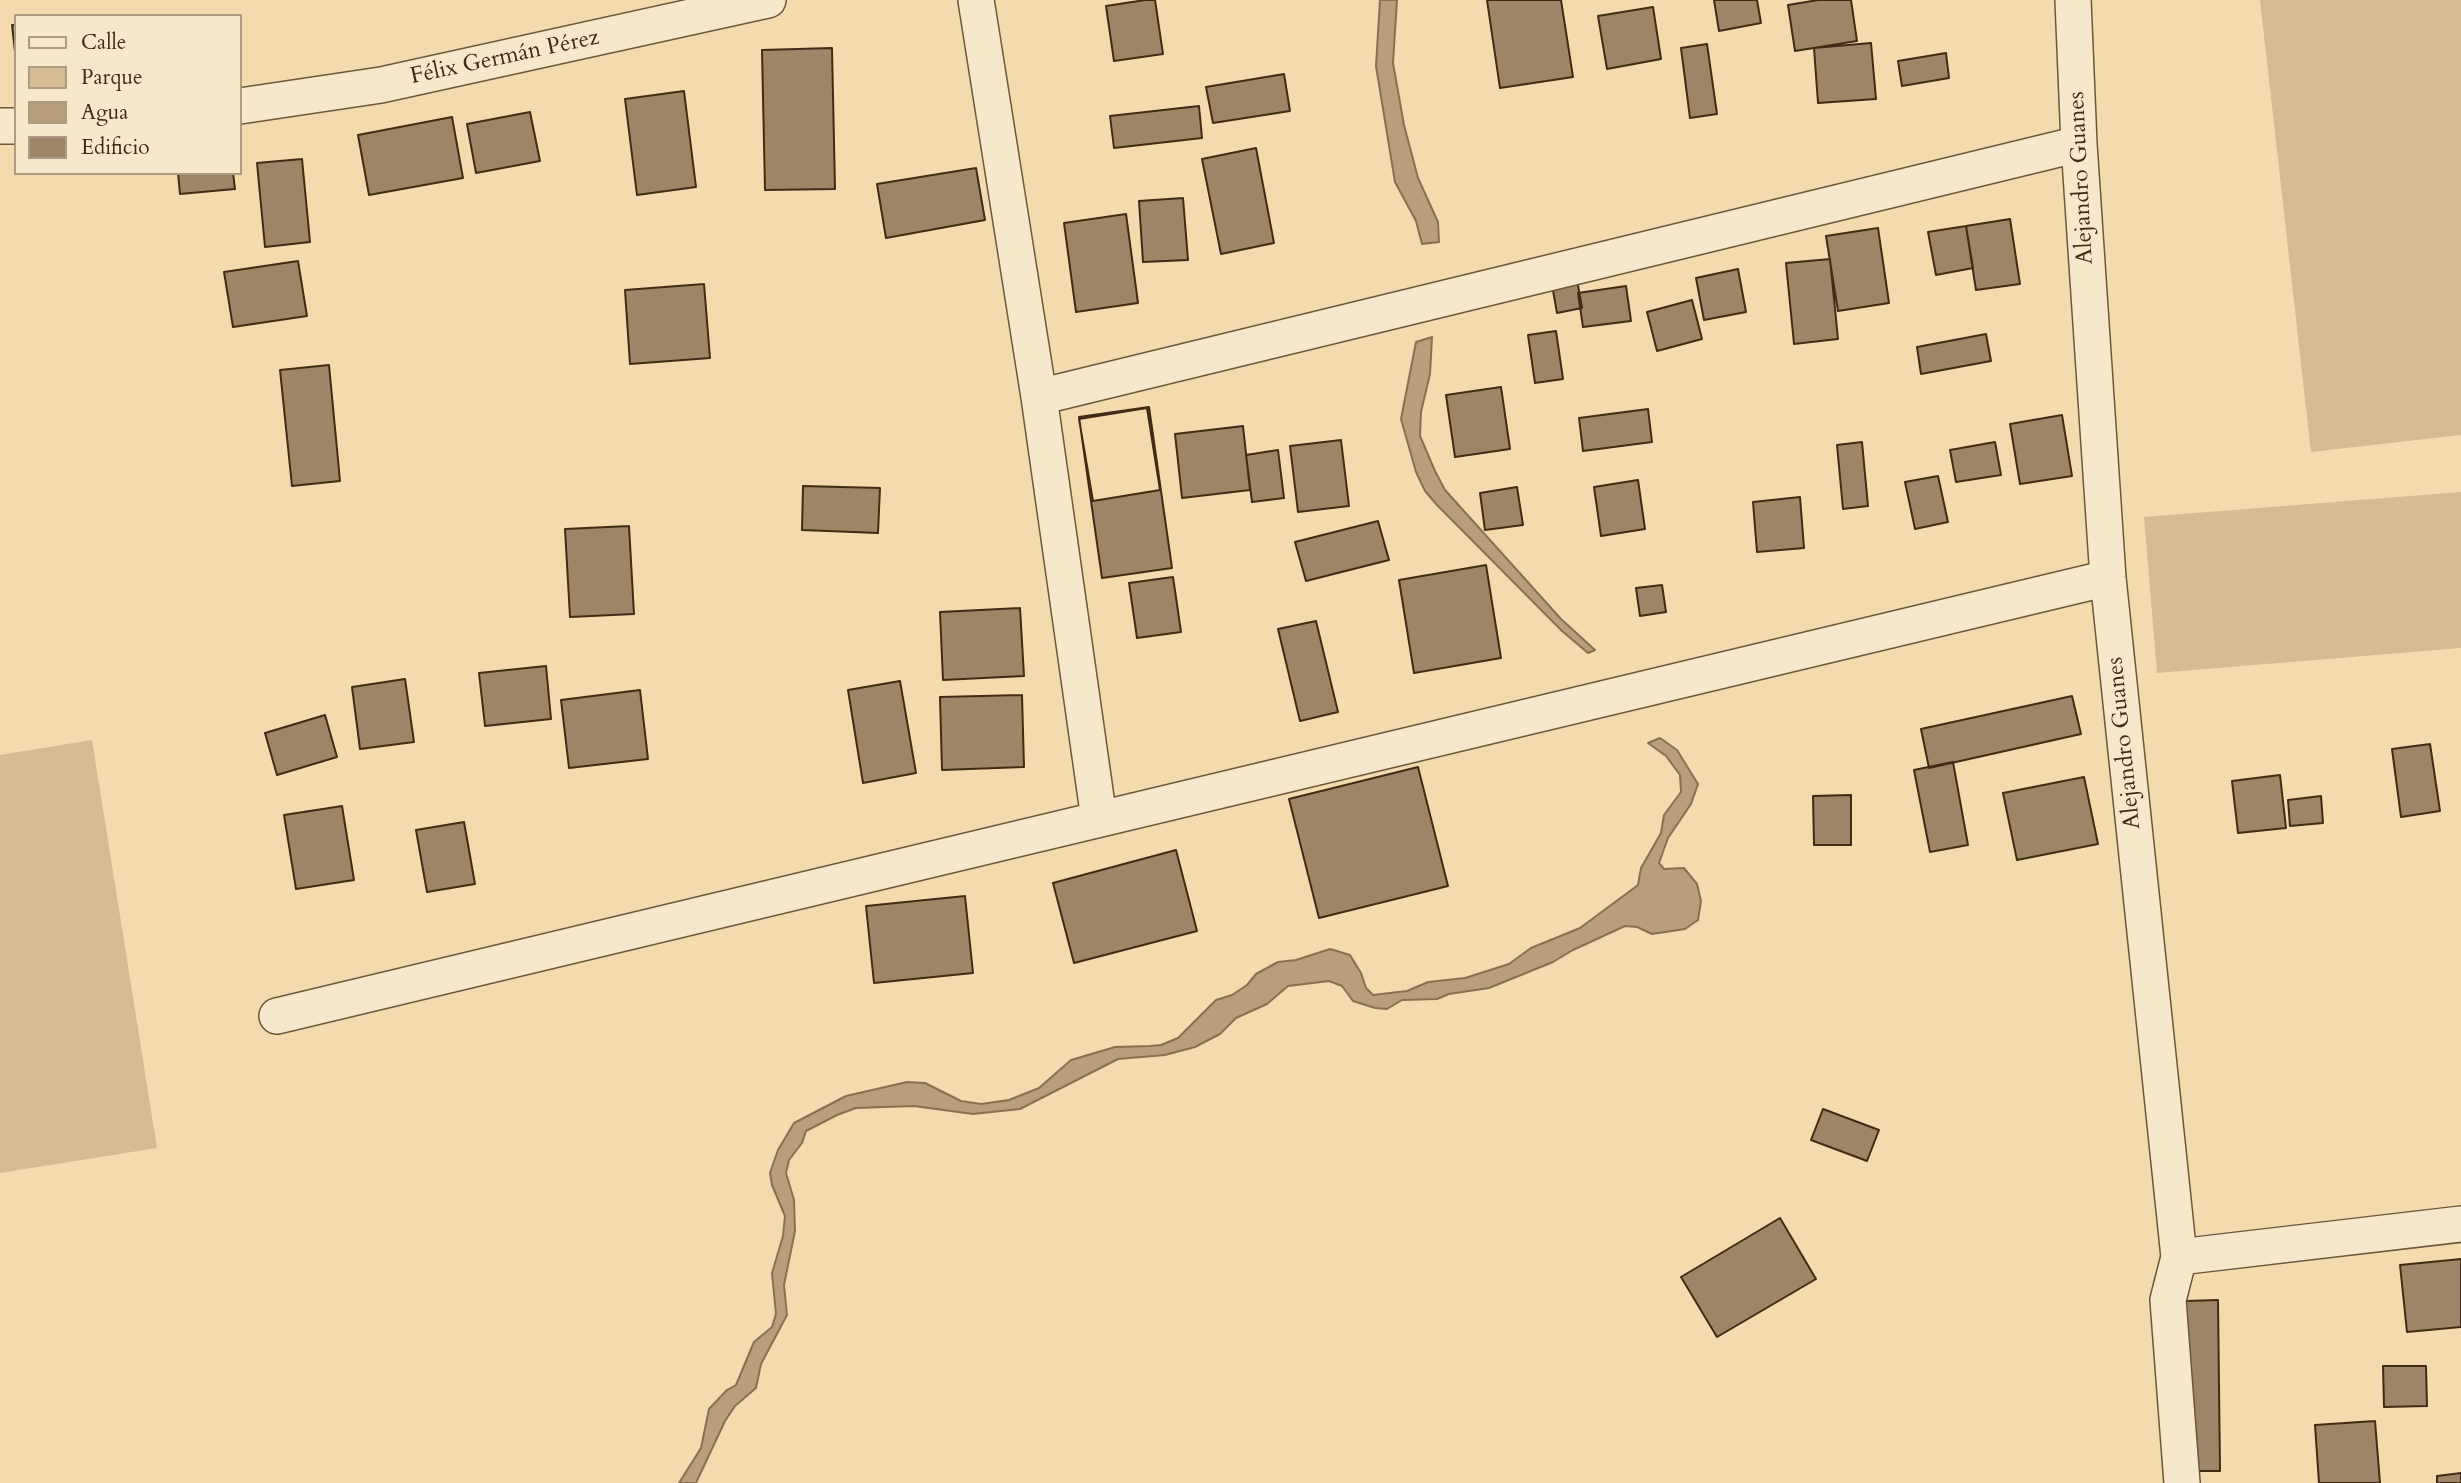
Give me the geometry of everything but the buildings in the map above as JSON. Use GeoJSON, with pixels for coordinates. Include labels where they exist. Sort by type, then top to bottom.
{"type":"FeatureCollection","features":[{"type":"Feature","properties":{"kind":"street","name":"Félix Germán Pérez"},"geometry":{"type":"LineString","coordinates":[[242,106],[381,85],[768,0]]}},
{"type":"Feature","properties":{"kind":"street"},"geometry":{"type":"LineString","coordinates":[[976,0],[1039,397],[1099,819]]}},
{"type":"Feature","properties":{"kind":"street","name":"Alejandro Guanes"},"geometry":{"type":"LineString","coordinates":[[2073,0],[2079,144],[2108,578],[2179,1257],[2168,1300],[2182,1483]]}},
{"type":"Feature","properties":{"kind":"street"},"geometry":{"type":"LineString","coordinates":[[1039,397],[2079,144]]}},
{"type":"Feature","properties":{"kind":"street"},"geometry":{"type":"LineString","coordinates":[[278,1016],[2108,578]]}},
{"type":"Feature","properties":{"kind":"street"},"geometry":{"type":"LineString","coordinates":[[2179,1257],[2461,1224]]}},
{"type":"Feature","properties":{"kind":"green space"},"geometry":{"type":"Polygon","coordinates":[[[2260,0],[2461,0],[2461,435],[2311,452],[2260,0]]]}},
{"type":"Feature","properties":{"kind":"green space"},"geometry":{"type":"Polygon","coordinates":[[[2461,492],[2461,648],[2157,673],[2144,517],[2461,492]]]}},
{"type":"Feature","properties":{"kind":"green space"},"geometry":{"type":"Polygon","coordinates":[[[92,740],[157,1148],[0,1173],[0,755],[92,740]]]}},
{"type":"Feature","properties":{"kind":"water"},"geometry":{"type":"Polygon","coordinates":[[[1380,0],[1397,0],[1393,63],[1404,125],[1418,178],[1438,222],[1439,242],[1422,244],[1416,221],[1395,182],[1376,66],[1380,0]]]}},
{"type":"Feature","properties":{"kind":"water"},"geometry":{"type":"Polygon","coordinates":[[[1432,337],[1430,374],[1421,412],[1420,436],[1435,471],[1445,490],[1561,619],[1595,650],[1588,653],[1562,631],[1425,491],[1416,472],[1401,419],[1416,342],[1432,337]]]}},
{"type":"Feature","properties":{"kind":"water"},"geometry":{"type":"Polygon","coordinates":[[[1660,738],[1677,750],[1698,784],[1691,804],[1668,838],[1659,863],[1664,869],[1684,868],[1697,884],[1701,901],[1698,920],[1685,929],[1652,934],[1637,927],[1625,926],[1553,962],[1489,988],[1449,994],[1437,999],[1402,1000],[1387,1009],[1353,1001],[1342,986],[1329,981],[1288,986],[1267,1004],[1236,1018],[1220,1034],[1195,1047],[1165,1055],[1118,1059],[1020,1109],[973,1114],[914,1106],[856,1108],[806,1131],[802,1143],[789,1160],[786,1173],[794,1200],[795,1231],[784,1285],[787,1315],[761,1364],[756,1388],[735,1406],[725,1421],[696,1483],[679,1483],[701,1448],[709,1409],[727,1390],[736,1385],[754,1342],[772,1327],[776,1314],[772,1273],[783,1236],[785,1216],[770,1173],[778,1150],[794,1123],[846,1096],[907,1082],[925,1083],[961,1101],[981,1104],[1009,1100],[1039,1088],[1071,1060],[1115,1047],[1161,1045],[1178,1038],[1216,1000],[1232,995],[1247,985],[1256,974],[1278,962],[1296,960],[1330,949],[1350,955],[1366,988],[1373,995],[1407,991],[1428,982],[1465,978],[1509,964],[1531,948],[1580,928],[1638,885],[1641,868],[1661,833],[1664,815],[1681,792],[1680,775],[1666,756],[1648,743],[1660,738]]]}}]}
